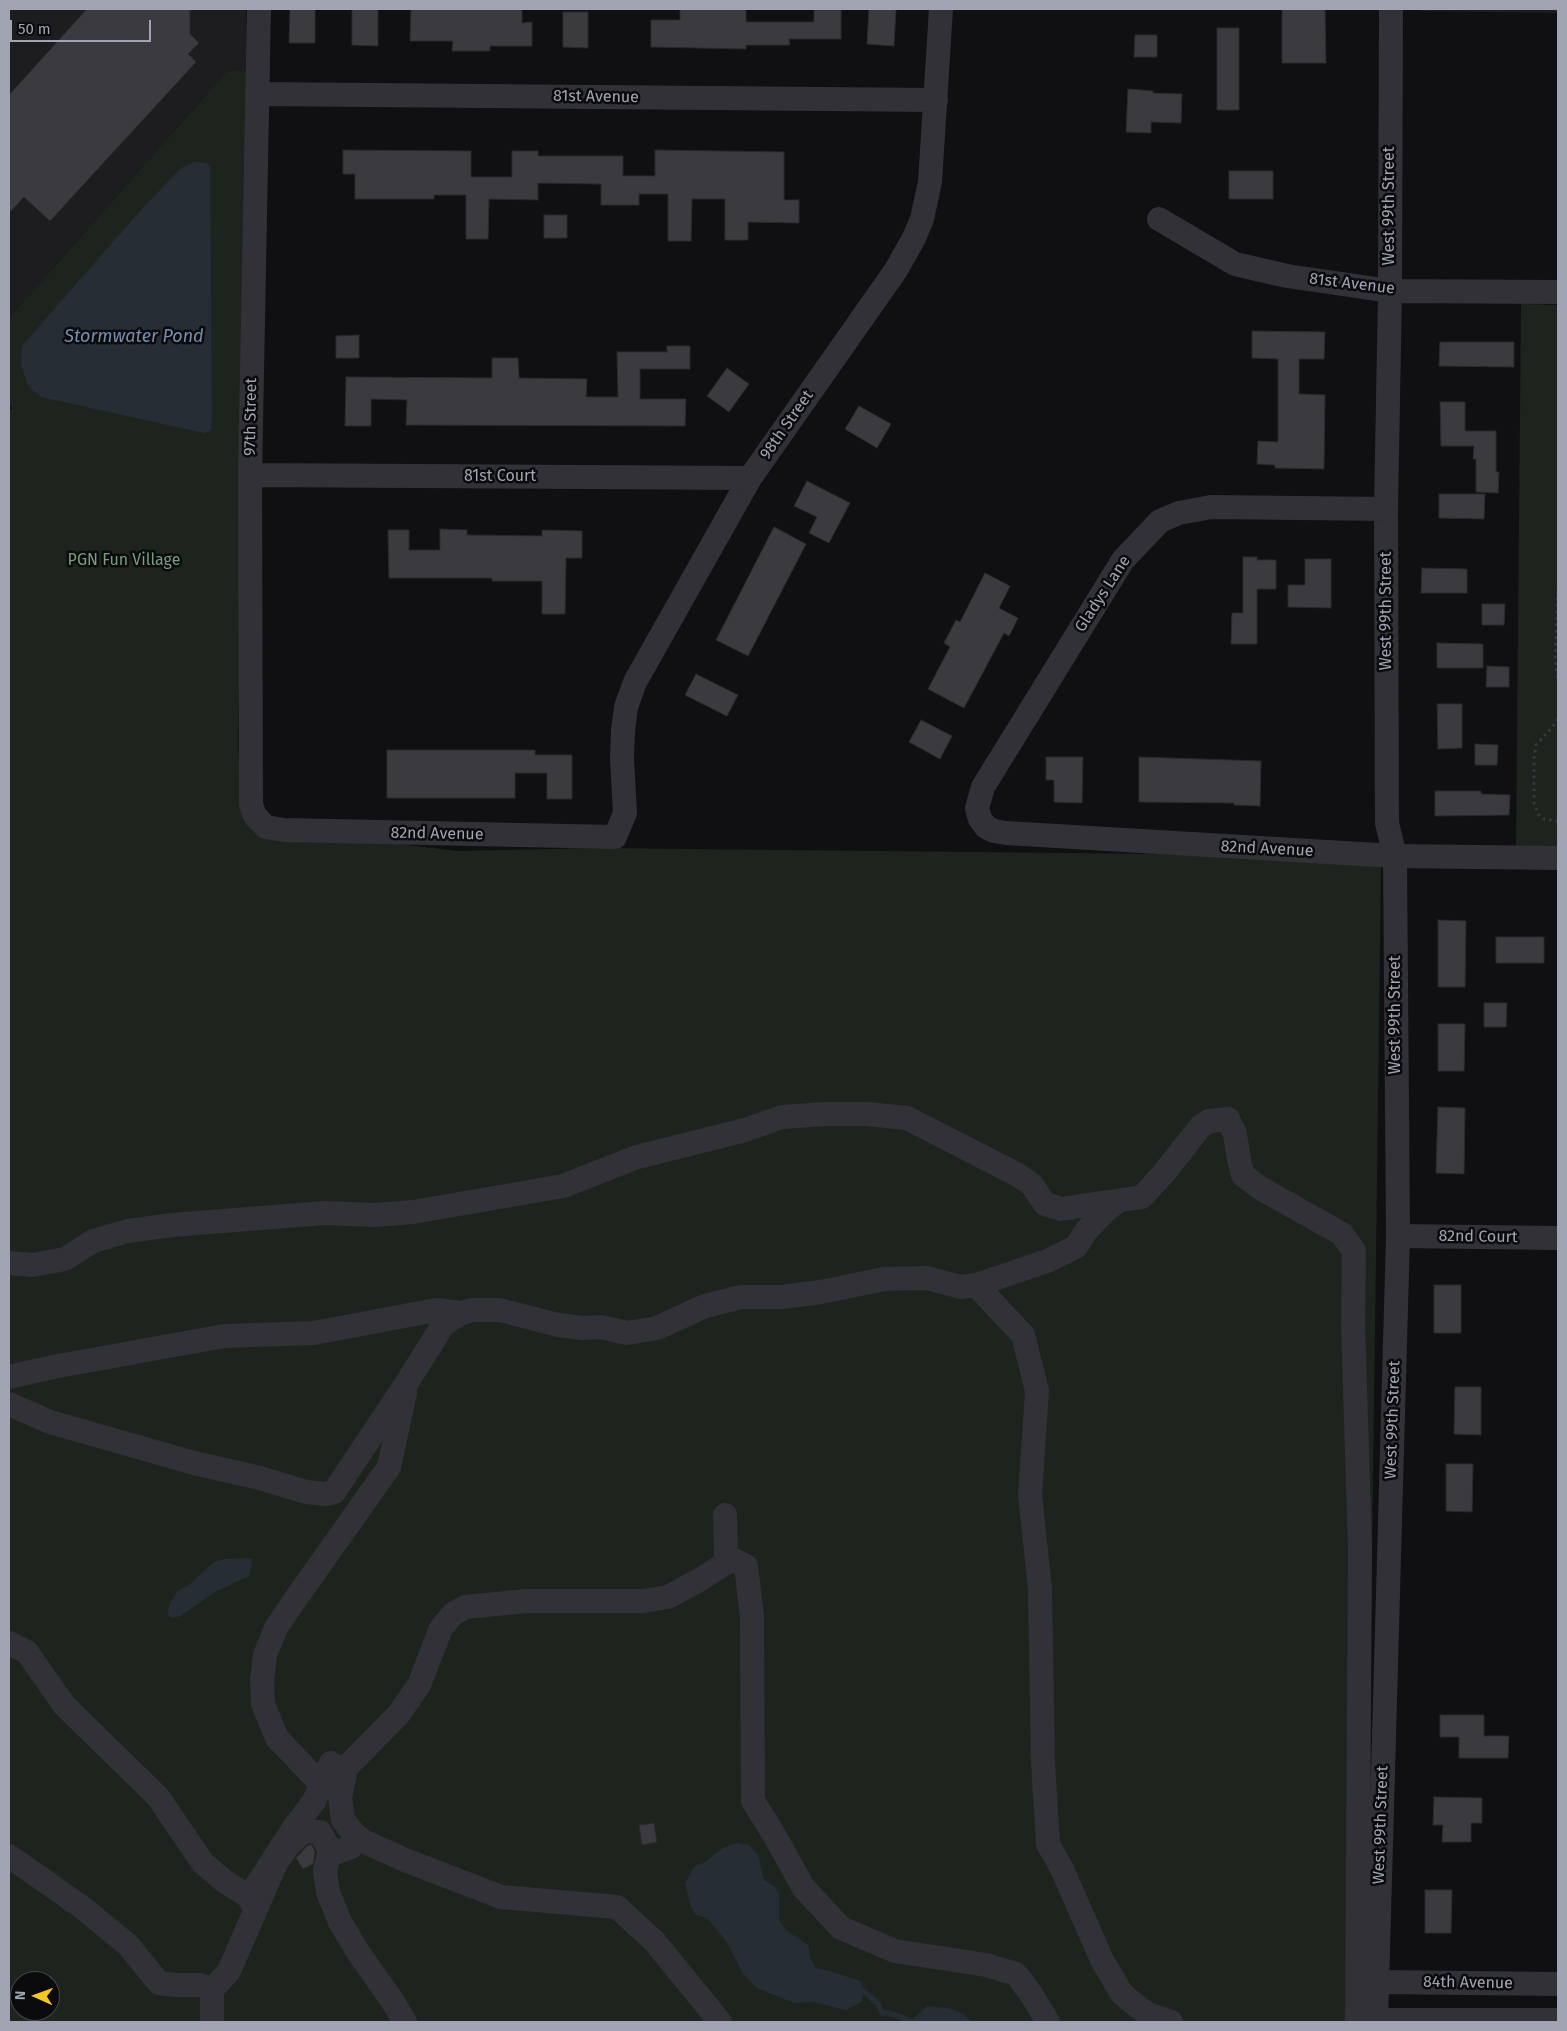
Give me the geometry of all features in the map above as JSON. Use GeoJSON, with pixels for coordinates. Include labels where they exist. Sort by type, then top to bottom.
{"type":"FeatureCollection","features":[{"type":"Feature","properties":{"kind":"street","name":"97th Street"},"geometry":{"type":"LineString","coordinates":[[258,9],[250,475],[250,792],[255,816],[260,822]]}},
{"type":"Feature","properties":{"kind":"street","name":"98th Street"},"geometry":{"type":"LineString","coordinates":[[615,837],[625,813],[622,759],[623,730],[626,707],[635,682],[653,646],[750,478],[896,270],[914,238],[926,203],[936,100],[941,9]]}},
{"type":"Feature","properties":{"kind":"street","name":"West 99th Street"},"geometry":{"type":"LineString","coordinates":[[1369,2022],[1377,1982],[1398,1236],[1395,856],[1387,823],[1386,509],[1390,290],[1391,9]]}},
{"type":"Feature","properties":{"kind":"street","name":"81st Avenue"},"geometry":{"type":"LineString","coordinates":[[257,94],[936,100]]}},
{"type":"Feature","properties":{"kind":"street","name":"81st Avenue"},"geometry":{"type":"LineString","coordinates":[[1159,219],[1235,264],[1287,276],[1390,290],[1558,292]]}},
{"type":"Feature","properties":{"kind":"street","name":"81st Court"},"geometry":{"type":"LineString","coordinates":[[250,475],[750,478]]}},
{"type":"Feature","properties":{"kind":"street","name":"Gladys Lane"},"geometry":{"type":"LineString","coordinates":[[980,819],[977,808],[983,787],[1122,560],[1160,521],[1179,513],[1211,507],[1386,509]]}},
{"type":"Feature","properties":{"kind":"street","name":"82nd Avenue"},"geometry":{"type":"LineString","coordinates":[[980,819],[986,827],[994,831],[1006,833],[1395,856],[1558,858]]}},
{"type":"Feature","properties":{"kind":"street","name":"82nd Avenue"},"geometry":{"type":"LineString","coordinates":[[260,822],[266,827],[284,830],[615,837]]}},
{"type":"Feature","properties":{"kind":"street"},"geometry":{"type":"LineString","coordinates":[[9,1263],[33,1265],[65,1258],[93,1242],[128,1231],[172,1225],[325,1213],[375,1215],[413,1212],[563,1186],[637,1157],[745,1130],[782,1116],[866,1114],[907,1118],[1018,1175],[1032,1185],[1045,1204],[1061,1209],[1142,1197],[1184,1149],[1201,1126],[1209,1121],[1228,1119],[1235,1134],[1243,1175],[1260,1188],[1342,1234],[1354,1250],[1353,1323],[1360,1547],[1369,2022],[1558,2020]]}},
{"type":"Feature","properties":{"kind":"street"},"geometry":{"type":"LineString","coordinates":[[967,1285],[1047,1261],[1076,1247],[1086,1231],[1103,1213],[1121,1199]]}},
{"type":"Feature","properties":{"kind":"street","name":"82nd Court"},"geometry":{"type":"LineString","coordinates":[[1398,1236],[1558,1238]]}},
{"type":"Feature","properties":{"kind":"street"},"geometry":{"type":"LineString","coordinates":[[9,1377],[62,1365],[224,1336],[314,1333],[446,1316],[473,1310],[500,1310],[558,1324],[582,1328],[601,1327],[626,1333],[657,1328],[705,1306],[741,1297],[782,1297],[821,1292],[884,1279],[927,1278],[967,1285],[993,1303],[1023,1335],[1038,1391],[1030,1495],[1040,1589],[1043,1762],[1048,1844],[1062,1869],[1102,1960],[1122,1994],[1147,2014],[1171,2022]]}},
{"type":"Feature","properties":{"kind":"street"},"geometry":{"type":"LineString","coordinates":[[9,1404],[50,1422],[166,1456],[260,1478],[306,1492],[327,1494],[334,1492],[406,1384],[446,1316]]}},
{"type":"Feature","properties":{"kind":"street"},"geometry":{"type":"LineString","coordinates":[[321,1784],[277,1738],[263,1704],[262,1680],[266,1655],[276,1628],[286,1612],[390,1467],[406,1384]]}},
{"type":"Feature","properties":{"kind":"street"},"geometry":{"type":"LineString","coordinates":[[725,1515],[726,1556],[746,1566],[752,1617],[753,1801],[803,1887],[841,1928],[896,1951],[986,1965],[1016,1974],[1048,2022]]}},
{"type":"Feature","properties":{"kind":"street"},"geometry":{"type":"LineString","coordinates":[[343,1772],[398,1715],[419,1685],[440,1628],[454,1612],[466,1607],[526,1601],[642,1601],[668,1597],[732,1559]]}},
{"type":"Feature","properties":{"kind":"street"},"geometry":{"type":"LineString","coordinates":[[9,1643],[27,1652],[64,1704],[158,1797],[203,1863],[252,1903]]}},
{"type":"Feature","properties":{"kind":"street"},"geometry":{"type":"LineString","coordinates":[[212,2022],[212,1990],[229,1971],[252,1903],[293,1829],[314,1801],[331,1763],[345,1773],[340,1796],[343,1820],[356,1836],[365,1842],[404,1860],[501,1897],[617,1907],[655,1942],[720,2022]]}},
{"type":"Feature","properties":{"kind":"street"},"geometry":{"type":"LineString","coordinates":[[252,1903],[288,1846],[303,1831],[320,1832],[332,1854],[352,1847],[356,1836]]}},
{"type":"Feature","properties":{"kind":"street"},"geometry":{"type":"LineString","coordinates":[[330,1850],[325,1871],[328,1892],[340,1922],[405,2022]]}},
{"type":"Feature","properties":{"kind":"street"},"geometry":{"type":"LineString","coordinates":[[9,1856],[83,1908],[128,1945],[159,1983],[200,1985],[212,1990]]}},
{"type":"Feature","properties":{"kind":"street","name":"84th Avenue"},"geometry":{"type":"LineString","coordinates":[[1377,1982],[1558,1984]]}},
{"type":"Feature","properties":{"kind":"path"},"geometry":{"type":"LineString","coordinates":[[1558,591],[1555,658],[1558,680]]}},
{"type":"Feature","properties":{"kind":"path"},"geometry":{"type":"LineString","coordinates":[[1558,719],[1556,724],[1536,745],[1534,758],[1534,803],[1538,814],[1544,819],[1558,822]]}},
{"type":"Feature","properties":{"kind":"shaded area"},"geometry":{"type":"Polygon","coordinates":[[[9,9],[246,9],[248,71],[227,71],[9,318],[9,9]]]}},
{"type":"Feature","properties":{"kind":"shaded area"},"geometry":{"type":"Polygon","coordinates":[[[1421,9],[1558,9],[1558,13],[1421,11],[1421,9]]]}},
{"type":"Feature","properties":{"kind":"green space","name":"PGN Fun Village"},"geometry":{"type":"Polygon","coordinates":[[[227,71],[248,71],[238,742],[241,799],[245,813],[380,842],[458,851],[597,848],[1346,856],[1375,862],[1381,869],[1366,2022],[9,2022],[9,410],[12,409],[9,402],[9,318],[227,71]]]}},
{"type":"Feature","properties":{"kind":"green space"},"geometry":{"type":"Polygon","coordinates":[[[1521,304],[1558,305],[1558,853],[1516,852],[1521,304]]]}},
{"type":"Feature","properties":{"kind":"water","name":"Stormwater Pond"},"geometry":{"type":"Polygon","coordinates":[[[194,162],[206,163],[210,166],[211,430],[204,433],[41,397],[27,383],[21,364],[22,346],[142,209],[181,168],[194,162]]]}},
{"type":"Feature","properties":{"kind":"water"},"geometry":{"type":"Polygon","coordinates":[[[251,1558],[252,1563],[249,1576],[215,1592],[180,1616],[173,1618],[168,1616],[169,1605],[177,1592],[190,1584],[214,1562],[224,1559],[251,1558]]]}},
{"type":"Feature","properties":{"kind":"water"},"geometry":{"type":"Polygon","coordinates":[[[736,1843],[749,1845],[758,1855],[764,1880],[775,1887],[779,1894],[779,1920],[786,1930],[809,1946],[810,1958],[816,1968],[860,1981],[864,1991],[861,2002],[846,2010],[813,2002],[794,2003],[757,1988],[742,1972],[726,1941],[707,1918],[696,1915],[691,1908],[685,1883],[694,1867],[703,1863],[725,1847],[736,1843]]]}},
{"type":"Feature","properties":{"kind":"water"},"geometry":{"type":"Polygon","coordinates":[[[927,2006],[948,2008],[962,2013],[972,2022],[910,2022],[927,2006]]]}},
{"type":"Feature","properties":{"kind":"building"},"geometry":{"type":"Polygon","coordinates":[[[87,9],[190,9],[190,34],[199,43],[188,54],[196,62],[50,221],[24,197],[9,213],[9,95],[87,9]]]}},
{"type":"Feature","properties":{"kind":"building"},"geometry":{"type":"Polygon","coordinates":[[[290,9],[315,9],[315,43],[289,43],[290,9]]]}},
{"type":"Feature","properties":{"kind":"building"},"geometry":{"type":"Polygon","coordinates":[[[352,9],[378,9],[378,46],[352,45],[352,9]]]}},
{"type":"Feature","properties":{"kind":"building"},"geometry":{"type":"Polygon","coordinates":[[[411,9],[522,9],[522,23],[532,22],[532,46],[490,46],[490,51],[452,51],[453,41],[410,41],[411,9]]]}},
{"type":"Feature","properties":{"kind":"building"},"geometry":{"type":"Polygon","coordinates":[[[680,9],[746,9],[746,22],[814,22],[814,10],[841,10],[841,39],[789,39],[790,45],[746,45],[746,49],[651,47],[651,20],[680,20],[680,9]]]}},
{"type":"Feature","properties":{"kind":"building"},"geometry":{"type":"Polygon","coordinates":[[[869,9],[896,9],[894,46],[867,44],[869,9]]]}},
{"type":"Feature","properties":{"kind":"building"},"geometry":{"type":"Polygon","coordinates":[[[1282,9],[1325,9],[1326,63],[1282,63],[1282,9]]]}},
{"type":"Feature","properties":{"kind":"building"},"geometry":{"type":"Polygon","coordinates":[[[563,12],[588,12],[588,48],[563,47],[563,12]]]}},
{"type":"Feature","properties":{"kind":"building"},"geometry":{"type":"Polygon","coordinates":[[[1217,28],[1239,28],[1239,110],[1217,110],[1217,28]]]}},
{"type":"Feature","properties":{"kind":"building"},"geometry":{"type":"Polygon","coordinates":[[[1135,35],[1157,35],[1157,57],[1134,57],[1135,35]]]}},
{"type":"Feature","properties":{"kind":"building"},"geometry":{"type":"Polygon","coordinates":[[[1128,89],[1153,91],[1153,93],[1182,94],[1181,123],[1151,122],[1151,133],[1126,132],[1128,89]]]}},
{"type":"Feature","properties":{"kind":"building"},"geometry":{"type":"Polygon","coordinates":[[[343,150],[471,151],[471,177],[512,177],[512,151],[538,151],[538,156],[623,156],[623,176],[655,176],[655,150],[784,152],[784,200],[799,200],[799,223],[748,222],[748,240],[725,240],[725,199],[692,199],[691,241],[668,241],[668,194],[639,194],[639,205],[601,205],[601,184],[538,183],[538,200],[489,199],[488,239],[466,239],[466,195],[434,195],[434,199],[355,199],[355,174],[343,174],[343,150]]]}},
{"type":"Feature","properties":{"kind":"building"},"geometry":{"type":"Polygon","coordinates":[[[1229,171],[1273,171],[1273,199],[1229,199],[1229,171]]]}},
{"type":"Feature","properties":{"kind":"building"},"geometry":{"type":"Polygon","coordinates":[[[544,215],[567,215],[567,238],[544,238],[544,215]]]}},
{"type":"Feature","properties":{"kind":"building"},"geometry":{"type":"Polygon","coordinates":[[[1252,331],[1325,332],[1324,359],[1299,359],[1299,394],[1325,395],[1324,469],[1275,468],[1275,465],[1257,464],[1258,441],[1278,442],[1278,359],[1252,358],[1252,331]]]}},
{"type":"Feature","properties":{"kind":"building"},"geometry":{"type":"Polygon","coordinates":[[[359,335],[359,358],[336,358],[336,336],[359,335]]]}},
{"type":"Feature","properties":{"kind":"building"},"geometry":{"type":"Polygon","coordinates":[[[1440,342],[1514,342],[1514,367],[1439,366],[1440,342]]]}},
{"type":"Feature","properties":{"kind":"building"},"geometry":{"type":"Polygon","coordinates":[[[667,346],[690,346],[690,369],[640,369],[640,399],[686,399],[685,426],[406,425],[407,400],[371,399],[371,426],[345,426],[346,377],[492,378],[492,358],[518,358],[519,378],[587,379],[586,397],[618,397],[617,352],[667,352],[667,346]]]}},
{"type":"Feature","properties":{"kind":"building"},"geometry":{"type":"Polygon","coordinates":[[[727,368],[749,384],[729,412],[707,396],[727,368]]]}},
{"type":"Feature","properties":{"kind":"building"},"geometry":{"type":"Polygon","coordinates":[[[1440,402],[1465,402],[1465,431],[1496,431],[1496,472],[1499,472],[1498,493],[1476,492],[1476,459],[1473,459],[1474,446],[1441,446],[1440,402]]]}},
{"type":"Feature","properties":{"kind":"building"},"geometry":{"type":"Polygon","coordinates":[[[859,406],[891,424],[877,448],[845,429],[859,406]]]}},
{"type":"Feature","properties":{"kind":"building"},"geometry":{"type":"Polygon","coordinates":[[[807,481],[850,503],[829,543],[809,533],[817,517],[794,506],[807,481]]]}},
{"type":"Feature","properties":{"kind":"building"},"geometry":{"type":"Polygon","coordinates":[[[1439,494],[1485,494],[1484,519],[1439,518],[1439,494]]]}},
{"type":"Feature","properties":{"kind":"building"},"geometry":{"type":"Polygon","coordinates":[[[774,527],[806,544],[748,656],[716,640],[774,527]]]}},
{"type":"Feature","properties":{"kind":"building"},"geometry":{"type":"Polygon","coordinates":[[[440,529],[467,530],[467,535],[542,536],[542,530],[582,531],[582,558],[566,558],[565,614],[542,614],[542,581],[492,581],[492,578],[389,578],[388,530],[409,530],[409,550],[440,550],[440,529]]]}},
{"type":"Feature","properties":{"kind":"building"},"geometry":{"type":"Polygon","coordinates":[[[1243,557],[1257,557],[1257,560],[1276,560],[1276,589],[1257,589],[1257,644],[1231,644],[1232,613],[1243,613],[1243,557]]]}},
{"type":"Feature","properties":{"kind":"building"},"geometry":{"type":"Polygon","coordinates":[[[1305,559],[1331,559],[1331,608],[1288,607],[1288,585],[1305,585],[1305,559]]]}},
{"type":"Feature","properties":{"kind":"building"},"geometry":{"type":"Polygon","coordinates":[[[1422,568],[1467,569],[1467,593],[1421,593],[1422,568]]]}},
{"type":"Feature","properties":{"kind":"building"},"geometry":{"type":"Polygon","coordinates":[[[985,573],[1010,586],[999,608],[1018,618],[1009,636],[1004,633],[964,708],[928,689],[950,647],[944,643],[956,620],[960,622],[985,573]]]}},
{"type":"Feature","properties":{"kind":"building"},"geometry":{"type":"Polygon","coordinates":[[[1482,604],[1505,604],[1504,625],[1482,625],[1482,604]]]}},
{"type":"Feature","properties":{"kind":"building"},"geometry":{"type":"Polygon","coordinates":[[[1437,643],[1483,644],[1483,668],[1437,668],[1437,643]]]}},
{"type":"Feature","properties":{"kind":"building"},"geometry":{"type":"Polygon","coordinates":[[[1487,666],[1509,667],[1509,687],[1486,687],[1487,666]]]}},
{"type":"Feature","properties":{"kind":"building"},"geometry":{"type":"Polygon","coordinates":[[[696,674],[738,695],[727,716],[685,695],[696,674]]]}},
{"type":"Feature","properties":{"kind":"building"},"geometry":{"type":"Polygon","coordinates":[[[1437,704],[1462,704],[1462,748],[1438,749],[1437,704]]]}},
{"type":"Feature","properties":{"kind":"building"},"geometry":{"type":"Polygon","coordinates":[[[921,720],[952,736],[940,759],[909,742],[921,720]]]}},
{"type":"Feature","properties":{"kind":"building"},"geometry":{"type":"Polygon","coordinates":[[[1475,744],[1498,745],[1497,765],[1475,765],[1475,744]]]}},
{"type":"Feature","properties":{"kind":"building"},"geometry":{"type":"Polygon","coordinates":[[[387,750],[535,750],[535,755],[572,755],[572,799],[547,799],[547,773],[515,773],[515,798],[387,798],[387,750]]]}},
{"type":"Feature","properties":{"kind":"building"},"geometry":{"type":"Polygon","coordinates":[[[1046,757],[1083,757],[1082,803],[1054,802],[1054,780],[1046,780],[1046,757]]]}},
{"type":"Feature","properties":{"kind":"building"},"geometry":{"type":"Polygon","coordinates":[[[1139,757],[1261,761],[1260,806],[1234,805],[1234,803],[1139,802],[1139,757]]]}},
{"type":"Feature","properties":{"kind":"building"},"geometry":{"type":"Polygon","coordinates":[[[1435,791],[1481,791],[1481,794],[1510,795],[1509,815],[1435,816],[1435,791]]]}},
{"type":"Feature","properties":{"kind":"building"},"geometry":{"type":"Polygon","coordinates":[[[1438,920],[1466,921],[1465,987],[1438,987],[1438,920]]]}},
{"type":"Feature","properties":{"kind":"building"},"geometry":{"type":"Polygon","coordinates":[[[1496,937],[1544,937],[1544,963],[1496,963],[1496,937]]]}},
{"type":"Feature","properties":{"kind":"building"},"geometry":{"type":"Polygon","coordinates":[[[1484,1003],[1507,1003],[1506,1027],[1484,1027],[1484,1003]]]}},
{"type":"Feature","properties":{"kind":"building"},"geometry":{"type":"Polygon","coordinates":[[[1438,1024],[1465,1024],[1464,1071],[1438,1071],[1438,1024]]]}},
{"type":"Feature","properties":{"kind":"building"},"geometry":{"type":"Polygon","coordinates":[[[1438,1107],[1465,1108],[1464,1174],[1436,1173],[1438,1107]]]}},
{"type":"Feature","properties":{"kind":"building"},"geometry":{"type":"Polygon","coordinates":[[[1434,1285],[1461,1285],[1461,1333],[1434,1333],[1434,1285]]]}},
{"type":"Feature","properties":{"kind":"building"},"geometry":{"type":"Polygon","coordinates":[[[1455,1387],[1481,1387],[1481,1435],[1454,1434],[1455,1387]]]}},
{"type":"Feature","properties":{"kind":"building"},"geometry":{"type":"Polygon","coordinates":[[[1446,1464],[1473,1464],[1472,1512],[1446,1511],[1446,1464]]]}},
{"type":"Feature","properties":{"kind":"building"},"geometry":{"type":"Polygon","coordinates":[[[1440,1715],[1484,1715],[1484,1736],[1509,1736],[1508,1758],[1459,1758],[1459,1737],[1440,1737],[1440,1715]]]}},
{"type":"Feature","properties":{"kind":"building"},"geometry":{"type":"Polygon","coordinates":[[[1434,1797],[1482,1798],[1482,1823],[1471,1823],[1471,1842],[1442,1842],[1443,1825],[1433,1825],[1434,1797]]]}},
{"type":"Feature","properties":{"kind":"building"},"geometry":{"type":"Polygon","coordinates":[[[654,1823],[657,1842],[642,1845],[639,1825],[654,1823]]]}},
{"type":"Feature","properties":{"kind":"building"},"geometry":{"type":"Polygon","coordinates":[[[308,1845],[312,1845],[315,1852],[313,1864],[303,1869],[296,1858],[308,1845]]]}},
{"type":"Feature","properties":{"kind":"building"},"geometry":{"type":"Polygon","coordinates":[[[1425,1890],[1452,1890],[1451,1933],[1425,1933],[1425,1890]]]}},
{"type":"Feature","properties":{"kind":"waterway"},"geometry":{"type":"LineString","coordinates":[[864,1991],[878,2004],[882,2013],[890,2013],[910,2021]]}}]}
